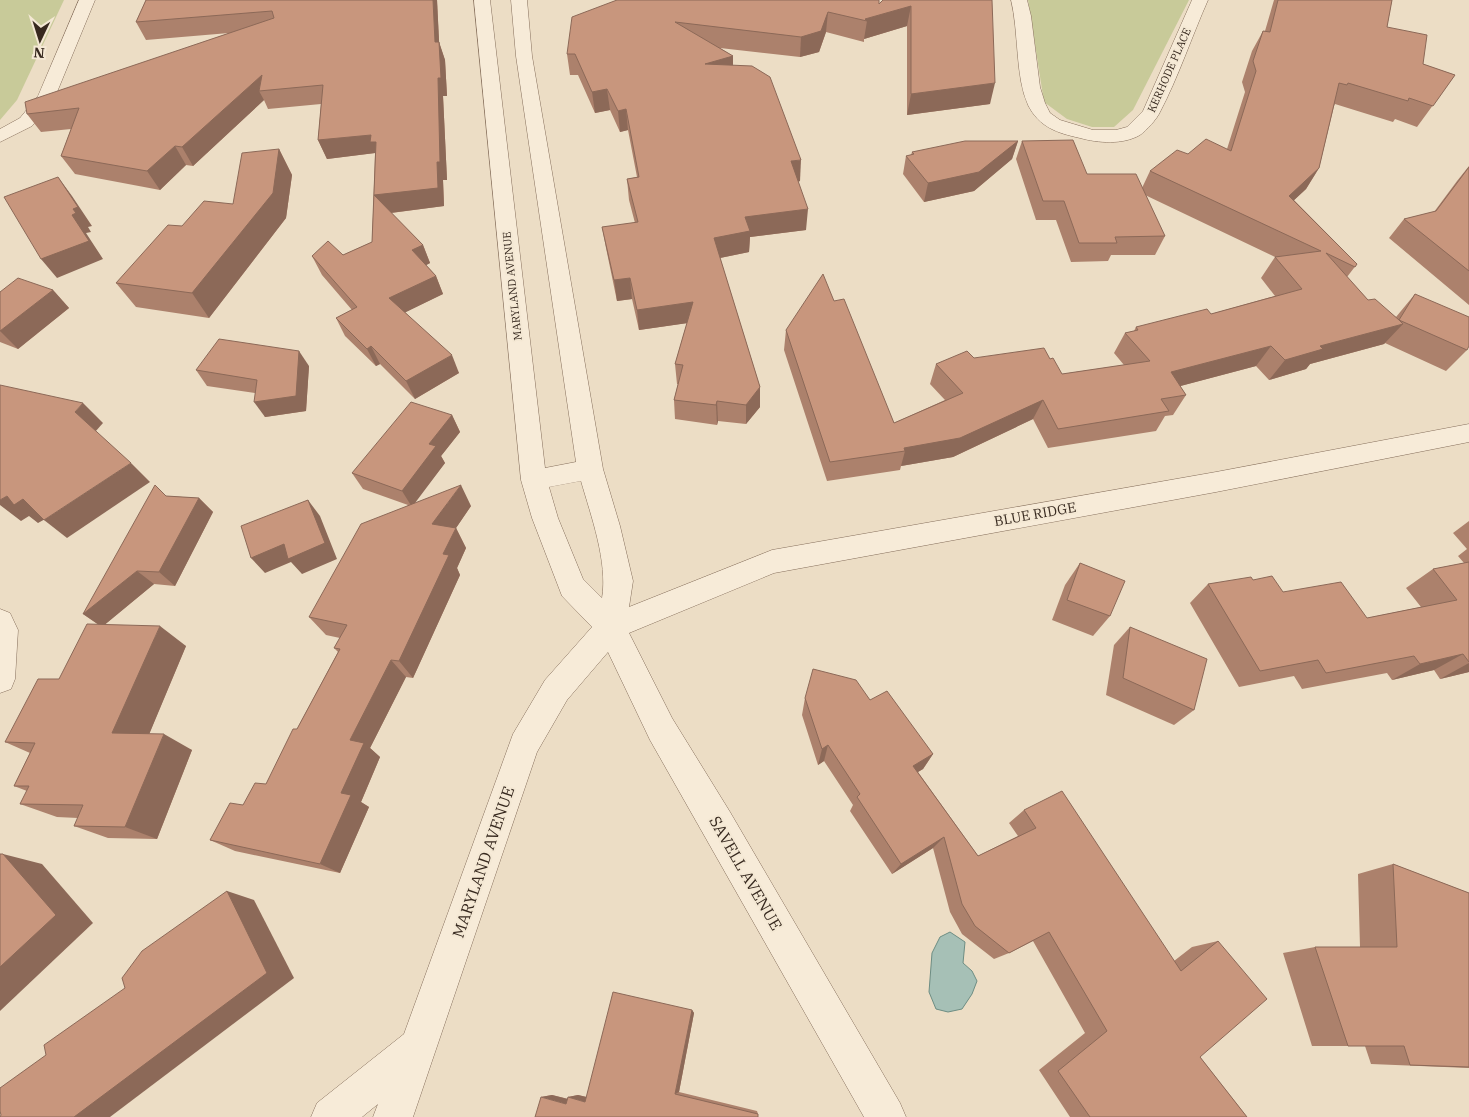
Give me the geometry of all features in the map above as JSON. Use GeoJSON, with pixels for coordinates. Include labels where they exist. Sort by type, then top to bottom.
{"type":"FeatureCollection","features":[{"type":"Feature","properties":{"kind":"street"},"geometry":{"type":"LineString","coordinates":[[0,136],[26,122],[46,97],[87,0]]}},
{"type":"Feature","properties":{"kind":"street"},"geometry":{"type":"LineString","coordinates":[[519,0],[524,56],[590,469],[607,526],[619,581],[611,627]]}},
{"type":"Feature","properties":{"kind":"street","name":"KERHODE PLACE"},"geometry":{"type":"LineString","coordinates":[[1019,0],[1031,87],[1036,103],[1044,116],[1054,124],[1068,130],[1093,136],[1117,136],[1133,131],[1151,113],[1200,0]]}},
{"type":"Feature","properties":{"kind":"street","name":"MARYLAND AVENUE"},"geometry":{"type":"LineString","coordinates":[[487,1],[519,360],[534,480],[545,518],[564,568]]}},
{"type":"Feature","properties":{"kind":"street","name":"BLUE RIDGE"},"geometry":{"type":"LineString","coordinates":[[611,627],[772,562],[1216,482],[1469,433]]}},
{"type":"Feature","properties":{"kind":"street"},"geometry":{"type":"LineString","coordinates":[[534,480],[590,469]]}},
{"type":"Feature","properties":{"kind":"street","name":"SAVELL AVENUE"},"geometry":{"type":"LineString","coordinates":[[564,568],[572,587],[611,627],[661,728],[723,832],[886,1117]]}},
{"type":"Feature","properties":{"kind":"street"},"geometry":{"type":"LineString","coordinates":[[0,622],[4,630],[0,680]]}},
{"type":"Feature","properties":{"kind":"street","name":"MARYLAND AVENUE"},"geometry":{"type":"LineString","coordinates":[[393,1117],[524,745],[556,690],[611,627]]}},
{"type":"Feature","properties":{"kind":"street"},"geometry":{"type":"LineString","coordinates":[[331,1117],[417,1047]]}},
{"type":"Feature","properties":{"kind":"green space"},"geometry":{"type":"Polygon","coordinates":[[[0,0],[64,0],[17,100],[0,120],[0,0]]]}},
{"type":"Feature","properties":{"kind":"green space"},"geometry":{"type":"Polygon","coordinates":[[[1028,0],[1189,0],[1133,110],[1114,127],[1092,127],[1067,119],[1044,102],[1028,0]]]}},
{"type":"Feature","properties":{"kind":"shaded area"},"geometry":{"type":"Polygon","coordinates":[[[950,932],[965,942],[963,963],[972,971],[977,981],[972,994],[962,1009],[948,1012],[936,1009],[929,992],[932,953],[940,937],[950,932]]]}},
{"type":"Feature","properties":{"kind":"building"},"geometry":{"type":"Polygon","coordinates":[[[146,0],[433,0],[435,42],[439,42],[441,78],[438,78],[440,162],[437,162],[438,188],[374,195],[423,245],[412,250],[436,276],[389,298],[452,355],[406,381],[371,346],[367,349],[336,318],[357,307],[312,256],[328,241],[343,255],[372,242],[376,142],[370,142],[371,135],[318,140],[323,85],[259,91],[262,75],[182,147],[175,146],[147,171],[61,156],[79,108],[27,114],[25,102],[274,18],[272,11],[136,22],[146,0]]]}},
{"type":"Feature","properties":{"kind":"building"},"geometry":{"type":"Polygon","coordinates":[[[617,0],[879,0],[879,4],[883,0],[992,0],[995,83],[911,94],[911,6],[865,19],[867,21],[828,12],[821,31],[801,37],[675,22],[733,56],[705,64],[752,66],[770,77],[801,160],[791,161],[808,209],[745,217],[750,231],[714,238],[760,387],[746,405],[717,401],[716,405],[674,400],[683,365],[675,364],[693,302],[637,310],[630,278],[614,280],[602,227],[638,222],[627,179],[639,177],[626,109],[618,111],[607,89],[592,92],[575,54],[567,54],[572,17],[617,0]]]}},
{"type":"Feature","properties":{"kind":"building"},"geometry":{"type":"Polygon","coordinates":[[[1278,0],[1392,0],[1387,27],[1427,35],[1423,64],[1455,75],[1433,106],[1409,98],[1408,101],[1348,83],[1347,85],[1339,83],[1319,168],[1289,196],[1357,264],[1355,267],[1326,253],[1368,300],[1375,299],[1403,324],[1320,346],[1323,349],[1285,360],[1271,346],[1171,372],[1186,395],[1161,399],[1169,411],[1058,429],[1043,400],[960,438],[904,448],[905,451],[830,462],[786,330],[823,274],[834,301],[844,299],[894,423],[963,393],[936,364],[967,351],[974,358],[1044,348],[1050,359],[1053,358],[1062,374],[1150,361],[1125,333],[1138,330],[1136,327],[1207,309],[1211,314],[1302,289],[1275,257],[1321,251],[1150,171],[1177,150],[1188,154],[1206,139],[1231,151],[1256,71],[1253,61],[1263,31],[1270,32],[1278,0]]]}},
{"type":"Feature","properties":{"kind":"building"},"geometry":{"type":"Polygon","coordinates":[[[1073,140],[1087,174],[1136,174],[1165,236],[1115,237],[1117,243],[1079,243],[1064,201],[1043,201],[1022,141],[1073,140]]]}},
{"type":"Feature","properties":{"kind":"building"},"geometry":{"type":"Polygon","coordinates":[[[965,141],[1018,141],[979,172],[928,183],[906,156],[914,154],[912,152],[965,141]]]}},
{"type":"Feature","properties":{"kind":"building"},"geometry":{"type":"Polygon","coordinates":[[[279,149],[273,193],[192,293],[116,283],[168,225],[182,226],[204,201],[233,204],[242,153],[279,149]]]}},
{"type":"Feature","properties":{"kind":"building"},"geometry":{"type":"Polygon","coordinates":[[[1469,167],[1469,271],[1404,219],[1436,211],[1469,167]]]}},
{"type":"Feature","properties":{"kind":"building"},"geometry":{"type":"Polygon","coordinates":[[[58,177],[78,207],[73,209],[76,213],[72,215],[89,241],[41,259],[4,197],[58,177]]]}},
{"type":"Feature","properties":{"kind":"building"},"geometry":{"type":"Polygon","coordinates":[[[18,278],[53,290],[0,331],[0,292],[18,278]]]}},
{"type":"Feature","properties":{"kind":"building"},"geometry":{"type":"Polygon","coordinates":[[[1415,294],[1469,317],[1469,346],[1467,350],[1399,320],[1415,294]]]}},
{"type":"Feature","properties":{"kind":"building"},"geometry":{"type":"Polygon","coordinates":[[[219,339],[299,351],[296,396],[254,402],[257,380],[196,370],[219,339]]]}},
{"type":"Feature","properties":{"kind":"building"},"geometry":{"type":"Polygon","coordinates":[[[0,385],[83,403],[75,412],[131,463],[44,520],[23,499],[14,505],[7,496],[0,500],[0,385]]]}},
{"type":"Feature","properties":{"kind":"building"},"geometry":{"type":"Polygon","coordinates":[[[411,402],[452,415],[429,444],[436,446],[402,491],[352,473],[411,402]]]}},
{"type":"Feature","properties":{"kind":"building"},"geometry":{"type":"Polygon","coordinates":[[[155,485],[166,496],[199,498],[159,572],[137,571],[83,614],[155,485]]]}},
{"type":"Feature","properties":{"kind":"building"},"geometry":{"type":"Polygon","coordinates":[[[461,485],[432,524],[456,528],[443,554],[449,555],[399,661],[391,660],[350,740],[364,743],[341,793],[351,795],[320,864],[210,840],[230,803],[243,805],[255,783],[266,784],[293,729],[297,729],[340,649],[334,648],[347,625],[309,617],[361,524],[461,485]]]}},
{"type":"Feature","properties":{"kind":"building"},"geometry":{"type":"Polygon","coordinates":[[[308,500],[325,543],[288,559],[284,544],[251,558],[241,526],[308,500]]]}},
{"type":"Feature","properties":{"kind":"building"},"geometry":{"type":"Polygon","coordinates":[[[1469,562],[1469,662],[1463,654],[1420,664],[1414,656],[1326,673],[1318,660],[1260,671],[1208,584],[1251,577],[1253,580],[1272,576],[1283,592],[1341,582],[1367,618],[1457,600],[1433,569],[1469,562]]]}},
{"type":"Feature","properties":{"kind":"building"},"geometry":{"type":"Polygon","coordinates":[[[1080,563],[1125,581],[1110,616],[1067,600],[1080,563]]]}},
{"type":"Feature","properties":{"kind":"building"},"geometry":{"type":"Polygon","coordinates":[[[87,624],[160,626],[112,733],[164,734],[125,827],[74,826],[83,805],[20,804],[29,786],[14,786],[35,743],[5,742],[38,679],[59,679],[87,624]]]}},
{"type":"Feature","properties":{"kind":"building"},"geometry":{"type":"Polygon","coordinates":[[[1130,627],[1207,659],[1194,710],[1123,678],[1130,627]]]}},
{"type":"Feature","properties":{"kind":"building"},"geometry":{"type":"Polygon","coordinates":[[[813,669],[856,680],[870,700],[887,691],[933,754],[913,766],[978,856],[1036,828],[1024,810],[1062,791],[1181,971],[1218,941],[1267,999],[1200,1057],[1247,1117],[1090,1117],[1058,1071],[1107,1031],[1049,932],[1009,953],[975,926],[962,904],[944,837],[901,864],[857,797],[860,794],[828,745],[822,749],[805,698],[813,669]]]}},
{"type":"Feature","properties":{"kind":"building"},"geometry":{"type":"Polygon","coordinates":[[[0,854],[3,854],[56,915],[0,967],[0,854]]]}},
{"type":"Feature","properties":{"kind":"building"},"geometry":{"type":"Polygon","coordinates":[[[1393,864],[1469,893],[1469,1067],[1410,1065],[1404,1046],[1348,1046],[1315,947],[1397,947],[1393,864]]]}},
{"type":"Feature","properties":{"kind":"building"},"geometry":{"type":"Polygon","coordinates":[[[227,891],[267,973],[74,1117],[0,1117],[0,1088],[46,1055],[44,1045],[125,988],[122,978],[142,951],[227,891]]]}},
{"type":"Feature","properties":{"kind":"building"},"geometry":{"type":"Polygon","coordinates":[[[613,992],[692,1010],[675,1094],[758,1114],[758,1117],[535,1117],[541,1097],[566,1104],[568,1097],[585,1102],[613,992]]]}}]}
